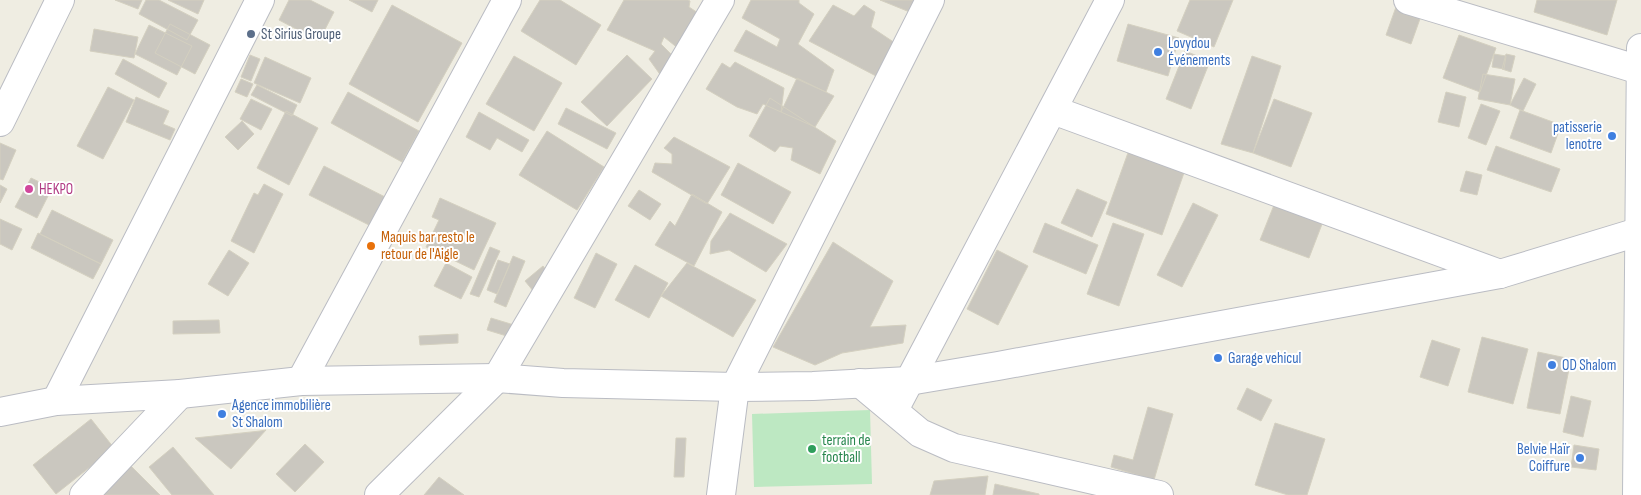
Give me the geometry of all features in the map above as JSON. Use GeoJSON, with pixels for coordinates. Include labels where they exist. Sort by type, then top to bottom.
{"type":"FeatureCollection","features":[{"type":"Feature","properties":{"kind":"street"},"geometry":{"type":"LineString","coordinates":[[0,122],[60,0]]}},
{"type":"Feature","properties":{"kind":"street"},"geometry":{"type":"LineString","coordinates":[[56,400],[260,0]]}},
{"type":"Feature","properties":{"kind":"street"},"geometry":{"type":"LineString","coordinates":[[301,381],[507,0]]}},
{"type":"Feature","properties":{"kind":"street"},"geometry":{"type":"LineString","coordinates":[[379,495],[497,378],[720,0]]}},
{"type":"Feature","properties":{"kind":"street"},"geometry":{"type":"LineString","coordinates":[[721,495],[735,387],[930,0]]}},
{"type":"Feature","properties":{"kind":"street"},"geometry":{"type":"LineString","coordinates":[[894,410],[1110,0]]}},
{"type":"Feature","properties":{"kind":"street"},"geometry":{"type":"LineString","coordinates":[[1408,0],[1640,70]]}},
{"type":"Feature","properties":{"kind":"street"},"geometry":{"type":"LineString","coordinates":[[1637,495],[1641,48]]}},
{"type":"Feature","properties":{"kind":"street"},"geometry":{"type":"LineString","coordinates":[[1053,110],[1500,274]]}},
{"type":"Feature","properties":{"kind":"street"},"geometry":{"type":"LineString","coordinates":[[0,412],[56,400],[180,394],[301,381],[497,378],[563,383],[735,387],[909,381],[1500,274],[1640,232]]}},
{"type":"Feature","properties":{"kind":"street"},"geometry":{"type":"LineString","coordinates":[[860,383],[920,433],[954,448],[1159,495]]}},
{"type":"Feature","properties":{"kind":"street"},"geometry":{"type":"LineString","coordinates":[[84,495],[180,394]]}},
{"type":"Feature","properties":{"kind":"green space","name":"terrain de football"},"geometry":{"type":"Polygon","coordinates":[[[870,410],[872,484],[754,487],[752,414],[870,410]]]}},
{"type":"Feature","properties":{"kind":"building"},"geometry":{"type":"Polygon","coordinates":[[[115,0],[142,0],[138,9],[115,0]]]}},
{"type":"Feature","properties":{"kind":"building"},"geometry":{"type":"Polygon","coordinates":[[[146,0],[159,0],[198,20],[187,40],[139,14],[146,0]]]}},
{"type":"Feature","properties":{"kind":"building"},"geometry":{"type":"Polygon","coordinates":[[[168,0],[204,0],[198,14],[168,0]]]}},
{"type":"Feature","properties":{"kind":"building"},"geometry":{"type":"Polygon","coordinates":[[[289,0],[310,0],[334,12],[319,41],[279,20],[289,0]]]}},
{"type":"Feature","properties":{"kind":"building"},"geometry":{"type":"Polygon","coordinates":[[[349,0],[378,0],[372,12],[349,0]]]}},
{"type":"Feature","properties":{"kind":"building"},"geometry":{"type":"Polygon","coordinates":[[[540,0],[560,0],[601,25],[576,65],[521,31],[540,0]]]}},
{"type":"Feature","properties":{"kind":"building"},"geometry":{"type":"Polygon","coordinates":[[[624,0],[688,0],[690,1],[689,7],[698,13],[679,49],[664,37],[661,44],[672,55],[664,80],[649,59],[655,51],[607,30],[624,0]]]}},
{"type":"Feature","properties":{"kind":"building"},"geometry":{"type":"Polygon","coordinates":[[[751,0],[799,0],[799,3],[814,14],[798,44],[834,70],[826,92],[734,51],[746,30],[777,47],[780,39],[742,18],[751,0]]]}},
{"type":"Feature","properties":{"kind":"building"},"geometry":{"type":"Polygon","coordinates":[[[880,0],[917,0],[922,17],[880,0]]]}},
{"type":"Feature","properties":{"kind":"building"},"geometry":{"type":"Polygon","coordinates":[[[1190,0],[1233,0],[1214,47],[1177,31],[1190,0]]]}},
{"type":"Feature","properties":{"kind":"building"},"geometry":{"type":"Polygon","coordinates":[[[1537,0],[1617,0],[1607,35],[1534,12],[1537,0]]]}},
{"type":"Feature","properties":{"kind":"building"},"geometry":{"type":"Polygon","coordinates":[[[392,5],[462,43],[418,122],[349,84],[392,5]]]}},
{"type":"Feature","properties":{"kind":"building"},"geometry":{"type":"Polygon","coordinates":[[[833,5],[854,16],[864,5],[875,12],[871,27],[895,43],[876,76],[809,41],[833,5]]]}},
{"type":"Feature","properties":{"kind":"building"},"geometry":{"type":"Polygon","coordinates":[[[1396,7],[1421,16],[1411,44],[1386,35],[1396,7]]]}},
{"type":"Feature","properties":{"kind":"building"},"geometry":{"type":"Polygon","coordinates":[[[170,24],[210,45],[195,74],[155,53],[170,24]]]}},
{"type":"Feature","properties":{"kind":"building"},"geometry":{"type":"Polygon","coordinates":[[[1128,24],[1179,38],[1168,76],[1117,61],[1128,24]]]}},
{"type":"Feature","properties":{"kind":"building"},"geometry":{"type":"Polygon","coordinates":[[[149,25],[192,46],[177,75],[135,54],[149,25]]]}},
{"type":"Feature","properties":{"kind":"building"},"geometry":{"type":"Polygon","coordinates":[[[94,29],[138,37],[134,58],[90,51],[94,29]]]}},
{"type":"Feature","properties":{"kind":"building"},"geometry":{"type":"Polygon","coordinates":[[[1459,35],[1496,48],[1480,92],[1443,78],[1459,35]]]}},
{"type":"Feature","properties":{"kind":"building"},"geometry":{"type":"Polygon","coordinates":[[[1185,51],[1210,61],[1191,109],[1166,99],[1185,51]]]}},
{"type":"Feature","properties":{"kind":"building"},"geometry":{"type":"Polygon","coordinates":[[[1494,54],[1506,56],[1504,69],[1492,67],[1494,54]]]}},
{"type":"Feature","properties":{"kind":"building"},"geometry":{"type":"Polygon","coordinates":[[[1506,54],[1515,56],[1511,72],[1502,69],[1506,54]]]}},
{"type":"Feature","properties":{"kind":"building"},"geometry":{"type":"Polygon","coordinates":[[[250,55],[260,59],[251,81],[241,77],[250,55]]]}},
{"type":"Feature","properties":{"kind":"building"},"geometry":{"type":"Polygon","coordinates":[[[627,55],[652,79],[607,126],[581,102],[627,55]]]}},
{"type":"Feature","properties":{"kind":"building"},"geometry":{"type":"Polygon","coordinates":[[[514,56],[562,83],[534,131],[486,104],[514,56]]]}},
{"type":"Feature","properties":{"kind":"building"},"geometry":{"type":"Polygon","coordinates":[[[1252,56],[1281,66],[1253,153],[1221,144],[1252,56]]]}},
{"type":"Feature","properties":{"kind":"building"},"geometry":{"type":"Polygon","coordinates":[[[265,57],[311,78],[300,103],[254,83],[265,57]]]}},
{"type":"Feature","properties":{"kind":"building"},"geometry":{"type":"Polygon","coordinates":[[[123,59],[167,83],[159,98],[115,74],[123,59]]]}},
{"type":"Feature","properties":{"kind":"building"},"geometry":{"type":"Polygon","coordinates":[[[735,62],[784,88],[781,112],[763,104],[757,114],[737,107],[706,89],[722,63],[730,68],[735,62]]]}},
{"type":"Feature","properties":{"kind":"building"},"geometry":{"type":"Polygon","coordinates":[[[1483,74],[1515,79],[1510,105],[1478,99],[1483,74]]]}},
{"type":"Feature","properties":{"kind":"building"},"geometry":{"type":"Polygon","coordinates":[[[797,78],[834,96],[815,127],[781,112],[797,78]]]}},
{"type":"Feature","properties":{"kind":"building"},"geometry":{"type":"Polygon","coordinates":[[[1524,78],[1536,84],[1523,111],[1510,105],[1524,78]]]}},
{"type":"Feature","properties":{"kind":"building"},"geometry":{"type":"Polygon","coordinates":[[[241,79],[253,84],[247,97],[235,92],[241,79]]]}},
{"type":"Feature","properties":{"kind":"building"},"geometry":{"type":"Polygon","coordinates":[[[257,85],[297,105],[292,116],[251,95],[257,85]]]}},
{"type":"Feature","properties":{"kind":"building"},"geometry":{"type":"Polygon","coordinates":[[[108,87],[134,100],[103,159],[77,146],[108,87]]]}},
{"type":"Feature","properties":{"kind":"building"},"geometry":{"type":"Polygon","coordinates":[[[348,92],[419,131],[402,162],[331,123],[348,92]]]}},
{"type":"Feature","properties":{"kind":"building"},"geometry":{"type":"Polygon","coordinates":[[[1446,92],[1466,97],[1459,127],[1438,122],[1446,92]]]}},
{"type":"Feature","properties":{"kind":"building"},"geometry":{"type":"Polygon","coordinates":[[[136,97],[169,111],[163,124],[175,129],[170,140],[126,122],[136,97]]]}},
{"type":"Feature","properties":{"kind":"building"},"geometry":{"type":"Polygon","coordinates":[[[770,98],[836,141],[820,174],[791,160],[793,148],[780,146],[775,152],[749,136],[770,98]]]}},
{"type":"Feature","properties":{"kind":"building"},"geometry":{"type":"Polygon","coordinates":[[[251,99],[272,109],[261,130],[240,119],[251,99]]]}},
{"type":"Feature","properties":{"kind":"building"},"geometry":{"type":"Polygon","coordinates":[[[1274,99],[1312,113],[1291,167],[1253,153],[1274,99]]]}},
{"type":"Feature","properties":{"kind":"building"},"geometry":{"type":"Polygon","coordinates":[[[1481,104],[1500,111],[1486,145],[1468,138],[1481,104]]]}},
{"type":"Feature","properties":{"kind":"building"},"geometry":{"type":"Polygon","coordinates":[[[566,108],[616,133],[607,149],[558,124],[566,108]]]}},
{"type":"Feature","properties":{"kind":"building"},"geometry":{"type":"Polygon","coordinates":[[[1520,110],[1561,125],[1551,153],[1510,138],[1520,110]]]}},
{"type":"Feature","properties":{"kind":"building"},"geometry":{"type":"Polygon","coordinates":[[[286,111],[318,128],[289,185],[257,168],[286,111]]]}},
{"type":"Feature","properties":{"kind":"building"},"geometry":{"type":"Polygon","coordinates":[[[479,112],[529,140],[522,152],[497,138],[490,150],[466,137],[479,112]]]}},
{"type":"Feature","properties":{"kind":"building"},"geometry":{"type":"Polygon","coordinates":[[[242,121],[254,134],[238,150],[225,137],[242,121]]]}},
{"type":"Feature","properties":{"kind":"building"},"geometry":{"type":"Polygon","coordinates":[[[547,131],[604,167],[577,210],[519,175],[547,131]]]}},
{"type":"Feature","properties":{"kind":"building"},"geometry":{"type":"Polygon","coordinates":[[[674,137],[730,167],[707,204],[652,172],[655,163],[672,164],[672,154],[664,148],[674,137]]]}},
{"type":"Feature","properties":{"kind":"building"},"geometry":{"type":"Polygon","coordinates":[[[0,143],[16,150],[3,180],[0,179],[0,143]]]}},
{"type":"Feature","properties":{"kind":"building"},"geometry":{"type":"Polygon","coordinates":[[[1496,146],[1560,169],[1551,192],[1487,170],[1496,146]]]}},
{"type":"Feature","properties":{"kind":"building"},"geometry":{"type":"Polygon","coordinates":[[[1129,150],[1185,170],[1162,235],[1106,214],[1129,150]]]}},
{"type":"Feature","properties":{"kind":"building"},"geometry":{"type":"Polygon","coordinates":[[[738,163],[791,192],[773,224],[721,195],[738,163]]]}},
{"type":"Feature","properties":{"kind":"building"},"geometry":{"type":"Polygon","coordinates":[[[324,166],[389,199],[375,228],[309,195],[324,166]]]}},
{"type":"Feature","properties":{"kind":"building"},"geometry":{"type":"Polygon","coordinates":[[[1466,171],[1482,175],[1477,195],[1460,191],[1466,171]]]}},
{"type":"Feature","properties":{"kind":"building"},"geometry":{"type":"Polygon","coordinates":[[[31,178],[52,188],[37,218],[15,207],[31,178]]]}},
{"type":"Feature","properties":{"kind":"building"},"geometry":{"type":"Polygon","coordinates":[[[264,184],[283,194],[254,253],[231,241],[254,193],[258,195],[264,184]]]}},
{"type":"Feature","properties":{"kind":"building"},"geometry":{"type":"Polygon","coordinates":[[[0,185],[7,189],[0,203],[0,185]]]}},
{"type":"Feature","properties":{"kind":"building"},"geometry":{"type":"Polygon","coordinates":[[[1077,189],[1107,202],[1092,237],[1061,223],[1077,189]]]}},
{"type":"Feature","properties":{"kind":"building"},"geometry":{"type":"Polygon","coordinates":[[[639,190],[661,204],[650,220],[628,206],[639,190]]]}},
{"type":"Feature","properties":{"kind":"building"},"geometry":{"type":"Polygon","coordinates":[[[692,194],[722,212],[694,266],[655,245],[670,221],[675,226],[692,194]]]}},
{"type":"Feature","properties":{"kind":"building"},"geometry":{"type":"Polygon","coordinates":[[[440,198],[496,223],[474,270],[426,247],[439,220],[432,217],[440,198]]]}},
{"type":"Feature","properties":{"kind":"building"},"geometry":{"type":"Polygon","coordinates":[[[1276,200],[1324,219],[1309,258],[1260,240],[1276,200]]]}},
{"type":"Feature","properties":{"kind":"building"},"geometry":{"type":"Polygon","coordinates":[[[1193,203],[1218,215],[1182,287],[1157,275],[1193,203]]]}},
{"type":"Feature","properties":{"kind":"building"},"geometry":{"type":"Polygon","coordinates":[[[52,210],[113,240],[101,264],[40,234],[52,210]]]}},
{"type":"Feature","properties":{"kind":"building"},"geometry":{"type":"Polygon","coordinates":[[[730,213],[787,244],[766,272],[729,250],[710,254],[711,241],[730,213]]]}},
{"type":"Feature","properties":{"kind":"building"},"geometry":{"type":"Polygon","coordinates":[[[0,219],[22,229],[12,250],[0,244],[0,219]]]}},
{"type":"Feature","properties":{"kind":"building"},"geometry":{"type":"Polygon","coordinates":[[[1045,223],[1098,245],[1086,274],[1033,252],[1045,223]]]}},
{"type":"Feature","properties":{"kind":"building"},"geometry":{"type":"Polygon","coordinates":[[[1113,223],[1144,234],[1119,306],[1087,294],[1113,223]]]}},
{"type":"Feature","properties":{"kind":"building"},"geometry":{"type":"Polygon","coordinates":[[[38,233],[101,264],[93,279],[31,248],[38,233]]]}},
{"type":"Feature","properties":{"kind":"building"},"geometry":{"type":"Polygon","coordinates":[[[833,242],[893,281],[870,327],[906,325],[903,343],[842,353],[815,365],[773,347],[833,242]]]}},
{"type":"Feature","properties":{"kind":"building"},"geometry":{"type":"Polygon","coordinates":[[[490,247],[500,251],[479,297],[470,294],[490,247]]]}},
{"type":"Feature","properties":{"kind":"building"},"geometry":{"type":"Polygon","coordinates":[[[229,250],[249,263],[228,296],[208,284],[229,250]]]}},
{"type":"Feature","properties":{"kind":"building"},"geometry":{"type":"Polygon","coordinates":[[[997,250],[1028,266],[998,325],[967,309],[997,250]]]}},
{"type":"Feature","properties":{"kind":"building"},"geometry":{"type":"Polygon","coordinates":[[[596,253],[617,264],[595,308],[574,298],[596,253]]]}},
{"type":"Feature","properties":{"kind":"building"},"geometry":{"type":"Polygon","coordinates":[[[513,256],[525,261],[506,307],[494,302],[513,256]]]}},
{"type":"Feature","properties":{"kind":"building"},"geometry":{"type":"Polygon","coordinates":[[[498,260],[510,264],[497,294],[487,290],[498,260]]]}},
{"type":"Feature","properties":{"kind":"building"},"geometry":{"type":"Polygon","coordinates":[[[446,263],[472,277],[461,299],[434,286],[446,263]]]}},
{"type":"Feature","properties":{"kind":"building"},"geometry":{"type":"Polygon","coordinates":[[[687,263],[756,300],[733,337],[661,296],[687,263]]]}},
{"type":"Feature","properties":{"kind":"building"},"geometry":{"type":"Polygon","coordinates":[[[635,265],[668,283],[649,318],[615,300],[635,265]]]}},
{"type":"Feature","properties":{"kind":"building"},"geometry":{"type":"Polygon","coordinates":[[[543,266],[552,278],[534,292],[525,281],[543,266]]]}},
{"type":"Feature","properties":{"kind":"building"},"geometry":{"type":"Polygon","coordinates":[[[491,318],[537,332],[533,344],[487,330],[491,318]]]}},
{"type":"Feature","properties":{"kind":"building"},"geometry":{"type":"Polygon","coordinates":[[[219,320],[220,333],[173,334],[173,321],[219,320]]]}},
{"type":"Feature","properties":{"kind":"building"},"geometry":{"type":"Polygon","coordinates":[[[458,334],[458,343],[420,345],[419,336],[458,334]]]}},
{"type":"Feature","properties":{"kind":"building"},"geometry":{"type":"Polygon","coordinates":[[[1482,337],[1528,349],[1513,404],[1468,392],[1482,337]]]}},
{"type":"Feature","properties":{"kind":"building"},"geometry":{"type":"Polygon","coordinates":[[[1432,340],[1460,349],[1448,386],[1420,377],[1432,340]]]}},
{"type":"Feature","properties":{"kind":"building"},"geometry":{"type":"Polygon","coordinates":[[[1538,352],[1571,359],[1560,414],[1527,408],[1538,352]]]}},
{"type":"Feature","properties":{"kind":"building"},"geometry":{"type":"Polygon","coordinates":[[[1247,388],[1272,400],[1261,421],[1237,409],[1247,388]]]}},
{"type":"Feature","properties":{"kind":"building"},"geometry":{"type":"Polygon","coordinates":[[[1571,396],[1591,401],[1583,437],[1563,432],[1571,396]]]}},
{"type":"Feature","properties":{"kind":"building"},"geometry":{"type":"Polygon","coordinates":[[[1148,407],[1173,414],[1154,480],[1111,467],[1114,455],[1133,460],[1148,407]]]}},
{"type":"Feature","properties":{"kind":"building"},"geometry":{"type":"Polygon","coordinates":[[[91,419],[114,448],[56,494],[33,465],[91,419]]]}},
{"type":"Feature","properties":{"kind":"building"},"geometry":{"type":"Polygon","coordinates":[[[1275,423],[1325,439],[1307,495],[1288,495],[1255,485],[1275,423]]]}},
{"type":"Feature","properties":{"kind":"building"},"geometry":{"type":"Polygon","coordinates":[[[266,430],[231,469],[195,438],[260,431],[266,430]]]}},
{"type":"Feature","properties":{"kind":"building"},"geometry":{"type":"Polygon","coordinates":[[[676,438],[686,438],[684,477],[674,477],[676,438]]]}},
{"type":"Feature","properties":{"kind":"building"},"geometry":{"type":"Polygon","coordinates":[[[305,444],[324,462],[295,492],[276,474],[305,444]]]}},
{"type":"Feature","properties":{"kind":"building"},"geometry":{"type":"Polygon","coordinates":[[[1574,445],[1599,449],[1596,470],[1571,467],[1574,445]]]}},
{"type":"Feature","properties":{"kind":"building"},"geometry":{"type":"Polygon","coordinates":[[[173,447],[214,495],[172,495],[149,467],[173,447]]]}},
{"type":"Feature","properties":{"kind":"building"},"geometry":{"type":"Polygon","coordinates":[[[131,466],[160,495],[103,495],[131,466]]]}},
{"type":"Feature","properties":{"kind":"building"},"geometry":{"type":"Polygon","coordinates":[[[988,476],[985,495],[930,495],[934,481],[988,476]]]}},
{"type":"Feature","properties":{"kind":"building"},"geometry":{"type":"Polygon","coordinates":[[[439,477],[464,495],[424,495],[439,477]]]}},
{"type":"Feature","properties":{"kind":"building"},"geometry":{"type":"Polygon","coordinates":[[[995,484],[1039,494],[1039,495],[993,495],[995,484]]]}},
{"type":"Feature","properties":{"kind":"place","name":"St Sirius Groupe"},"geometry":{"type":"Point","coordinates":[251,34]}},
{"type":"Feature","properties":{"kind":"place","name":"Lovydou Événements"},"geometry":{"type":"Point","coordinates":[1158,52]}},
{"type":"Feature","properties":{"kind":"place","name":"patisserie lenotre"},"geometry":{"type":"Point","coordinates":[1612,136]}},
{"type":"Feature","properties":{"kind":"place","name":"HEKPO"},"geometry":{"type":"Point","coordinates":[29,189]}},
{"type":"Feature","properties":{"kind":"place","name":"Maquis bar resto le retour de l'Aigle"},"geometry":{"type":"Point","coordinates":[371,246]}},
{"type":"Feature","properties":{"kind":"place","name":"Garage vehicul"},"geometry":{"type":"Point","coordinates":[1218,358]}},
{"type":"Feature","properties":{"kind":"place","name":"OD Shalom"},"geometry":{"type":"Point","coordinates":[1552,365]}},
{"type":"Feature","properties":{"kind":"place","name":"Agence immobilière St Shalom"},"geometry":{"type":"Point","coordinates":[222,414]}},
{"type":"Feature","properties":{"kind":"place","name":"terrain de football"},"geometry":{"type":"Point","coordinates":[812,449]}},
{"type":"Feature","properties":{"kind":"place","name":"Belvie Haïr Coiffure"},"geometry":{"type":"Point","coordinates":[1580,458]}}]}
